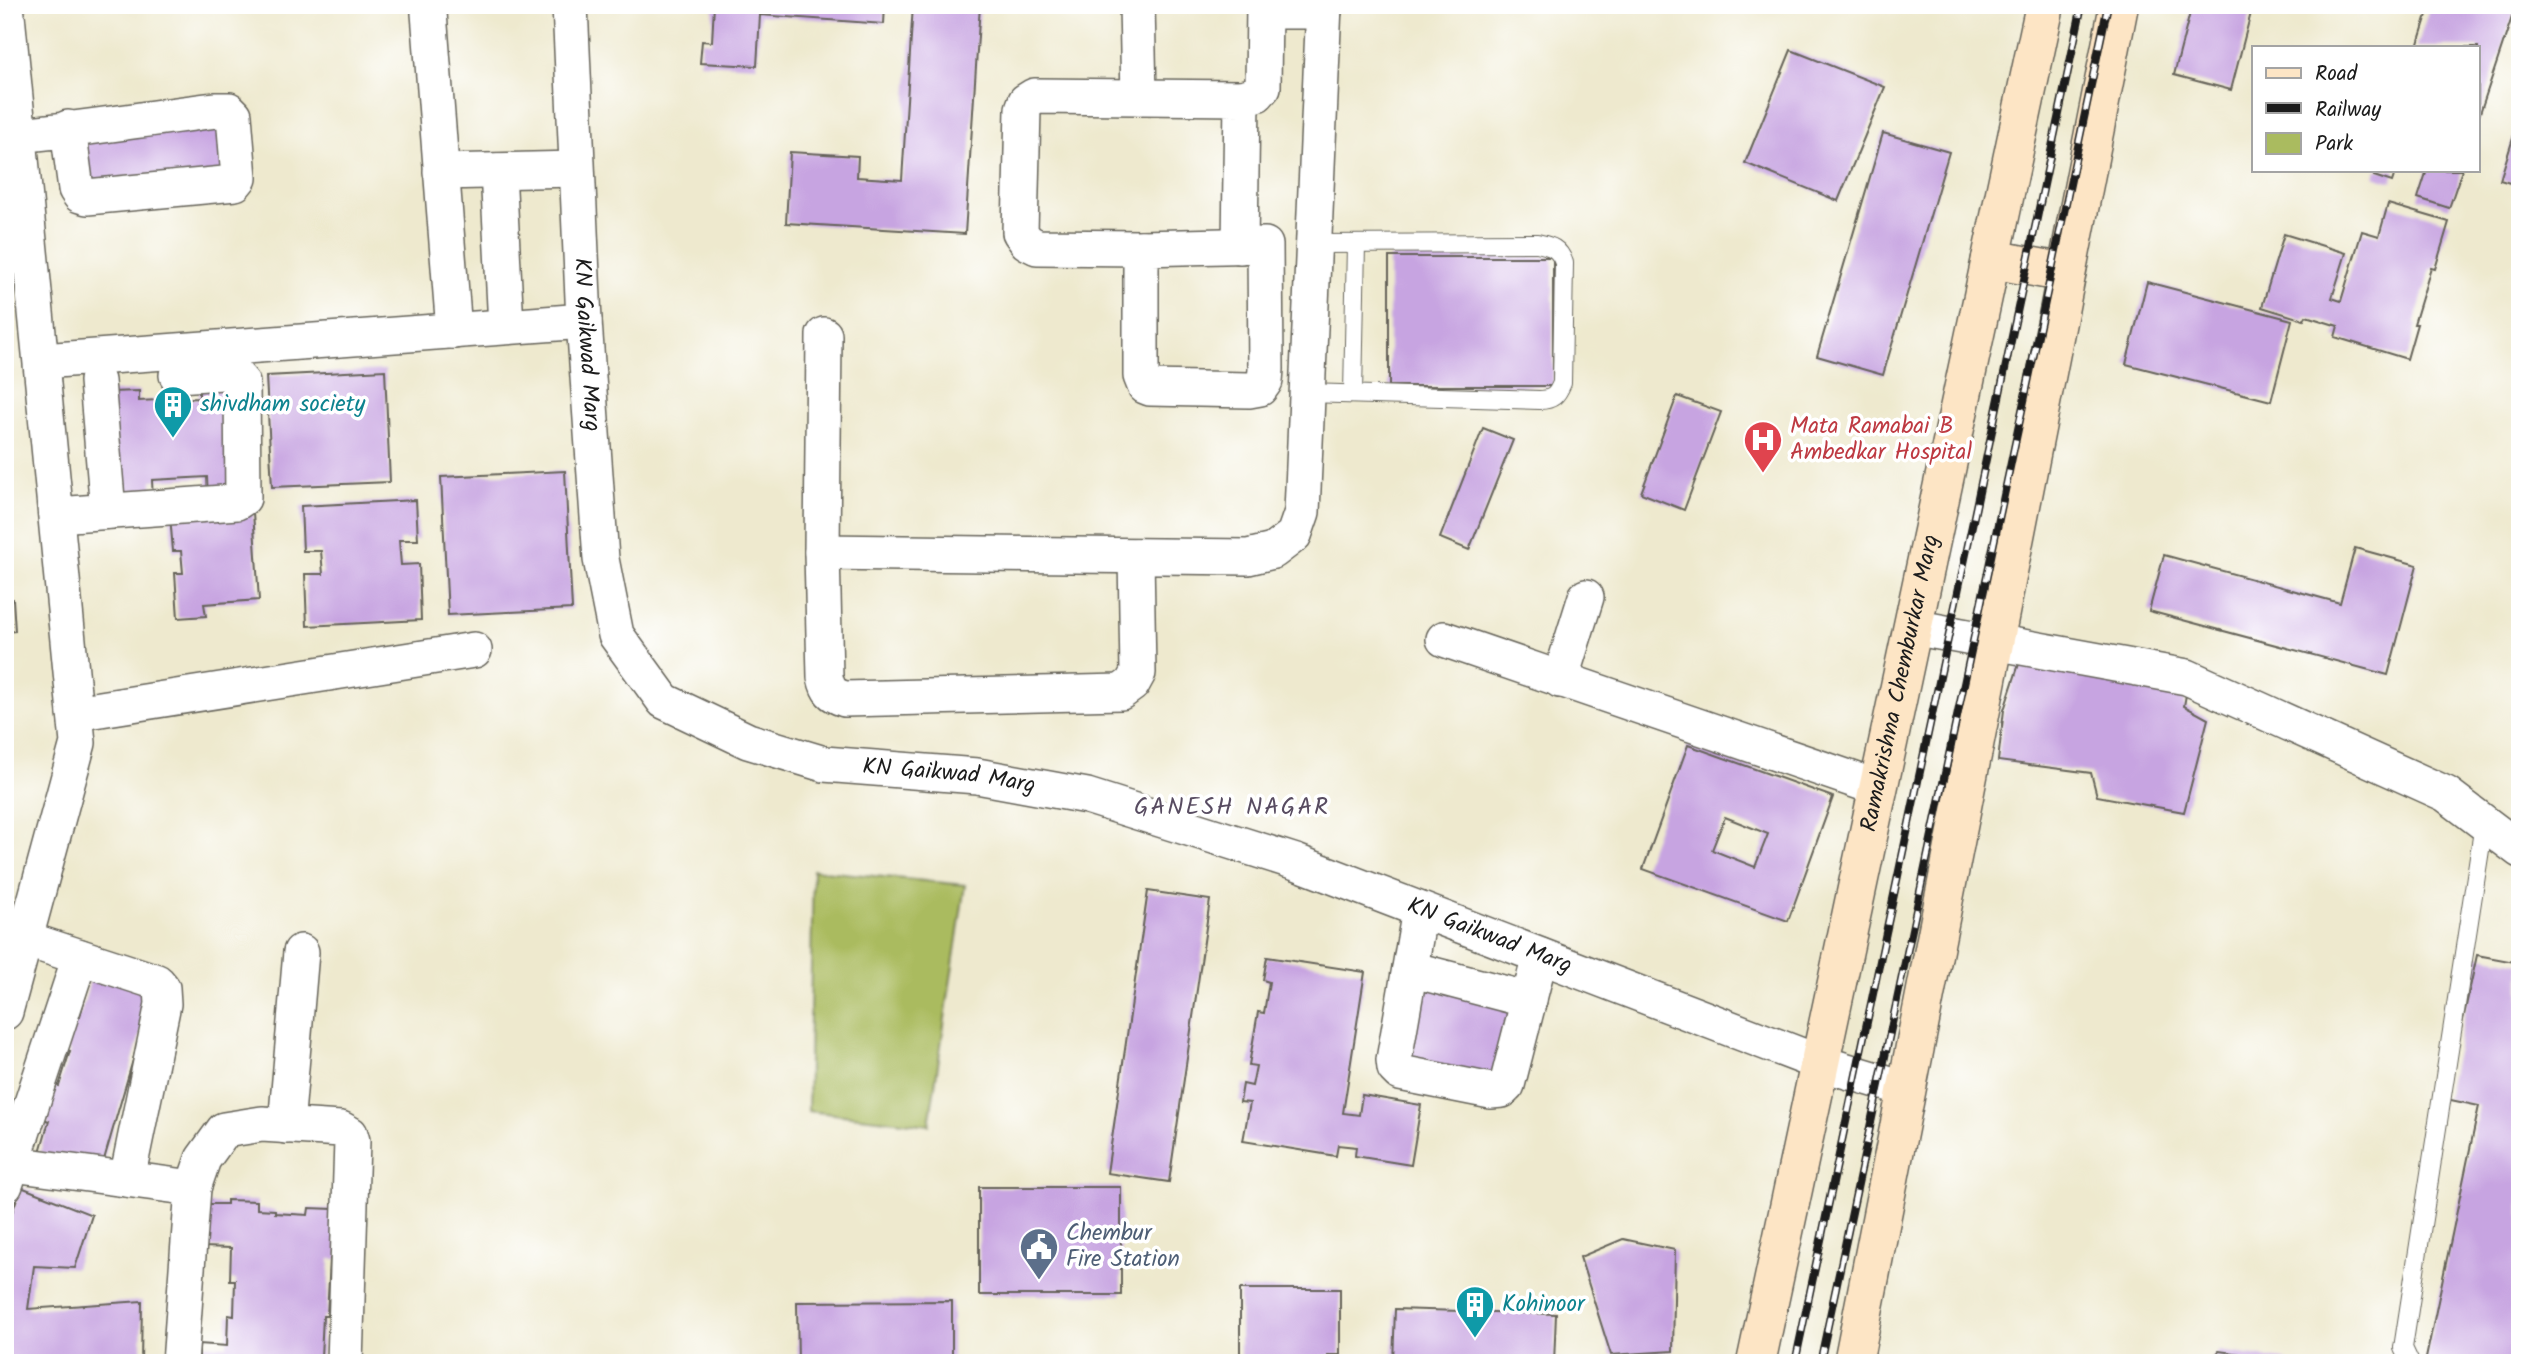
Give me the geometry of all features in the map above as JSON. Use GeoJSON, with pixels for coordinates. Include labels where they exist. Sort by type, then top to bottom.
{"type":"FeatureCollection","features":[{"type":"Feature","properties":{"kind":"main road","name":"Ramakrishna Chemburkar Marg"},"geometry":{"type":"LineString","coordinates":[[1756,1363],[2045,5]]}},
{"type":"Feature","properties":{"kind":"main road"},"geometry":{"type":"LineString","coordinates":[[1853,1363],[2119,5]]}},
{"type":"Feature","properties":{"kind":"main road"},"geometry":{"type":"LineString","coordinates":[[1990,259],[2066,274]]}},
{"type":"Feature","properties":{"kind":"street","name":"KN Gaikwad Marg"},"geometry":{"type":"LineString","coordinates":[[569,5],[583,321],[601,559],[616,635],[664,701],[748,741],[824,764],[977,776],[1087,796],[1296,862],[1820,1063],[1907,1089]]}},
{"type":"Feature","properties":{"kind":"street"},"geometry":{"type":"LineString","coordinates":[[1137,5],[1139,97]]}},
{"type":"Feature","properties":{"kind":"street"},"geometry":{"type":"LineString","coordinates":[[5,1012],[78,743],[43,373],[12,135],[6,7]]}},
{"type":"Feature","properties":{"kind":"street"},"geometry":{"type":"LineString","coordinates":[[822,552],[1248,557],[1273,551],[1294,535],[1302,512],[1324,8],[1264,8],[1264,87],[1257,94],[1242,98],[1034,96],[1026,101],[1023,109],[1020,232],[1027,242],[1037,247],[1141,248],[1313,244]]}},
{"type":"Feature","properties":{"kind":"street"},"geometry":{"type":"LineString","coordinates":[[429,13],[454,331]]}},
{"type":"Feature","properties":{"kind":"street"},"geometry":{"type":"LineString","coordinates":[[1141,248],[1141,376],[1145,386],[1249,390],[1259,388],[1265,381],[1266,317],[1253,245],[1242,98]]}},
{"type":"Feature","properties":{"kind":"street"},"geometry":{"type":"LineString","coordinates":[[12,135],[68,128],[217,110],[229,110],[234,115],[239,178],[235,183],[87,197],[80,195],[76,189],[68,128]]}},
{"type":"Feature","properties":{"kind":"street"},"geometry":{"type":"LineString","coordinates":[[441,172],[576,169]]}},
{"type":"Feature","properties":{"kind":"street"},"geometry":{"type":"LineString","coordinates":[[498,171],[506,326]]}},
{"type":"Feature","properties":{"kind":"street"},"geometry":{"type":"LineString","coordinates":[[1266,317],[1310,318]]}},
{"type":"Feature","properties":{"kind":"street"},"geometry":{"type":"LineString","coordinates":[[43,373],[454,331],[583,321]]}},
{"type":"Feature","properties":{"kind":"street"},"geometry":{"type":"LineString","coordinates":[[824,335],[822,552],[825,677],[828,690],[834,696],[845,699],[1121,692],[1132,684],[1138,673],[1136,556]]}},
{"type":"Feature","properties":{"kind":"street"},"geometry":{"type":"LineString","coordinates":[[43,373],[97,381],[222,372],[234,374],[242,383],[243,498],[237,502],[57,514]]}},
{"type":"Feature","properties":{"kind":"street"},"geometry":{"type":"LineString","coordinates":[[97,381],[108,511]]}},
{"type":"Feature","properties":{"kind":"street"},"geometry":{"type":"LineString","coordinates":[[1560,680],[1586,597]]}},
{"type":"Feature","properties":{"kind":"street"},"geometry":{"type":"LineString","coordinates":[[1912,626],[2188,677],[2446,794],[2520,850]]}},
{"type":"Feature","properties":{"kind":"street"},"geometry":{"type":"LineString","coordinates":[[1444,639],[1878,788]]}},
{"type":"Feature","properties":{"kind":"street"},"geometry":{"type":"LineString","coordinates":[[75,713],[474,650]]}},
{"type":"Feature","properties":{"kind":"street"},"geometry":{"type":"LineString","coordinates":[[1420,910],[1394,1060],[1395,1068],[1400,1073],[1491,1091],[1502,1090],[1507,1085],[1540,956]]}},
{"type":"Feature","properties":{"kind":"street"},"geometry":{"type":"LineString","coordinates":[[25,939],[157,982],[162,988],[164,995],[127,1179]]}},
{"type":"Feature","properties":{"kind":"street"},"geometry":{"type":"LineString","coordinates":[[286,1126],[301,952]]}},
{"type":"Feature","properties":{"kind":"street"},"geometry":{"type":"LineString","coordinates":[[80,957],[8,1171],[127,1179],[194,1188]]}},
{"type":"Feature","properties":{"kind":"street"},"geometry":{"type":"LineString","coordinates":[[1410,970],[1529,1000]]}},
{"type":"Feature","properties":{"kind":"street"},"geometry":{"type":"LineString","coordinates":[[180,1363],[194,1188],[203,1159],[225,1130],[262,1124],[341,1129],[350,1135],[352,1141],[345,1363]]}},
{"type":"Feature","properties":{"kind":"lane"},"geometry":{"type":"LineString","coordinates":[[1307,393],[1549,400],[1558,394],[1562,383],[1564,263],[1560,252],[1551,246],[1536,243],[1313,244]]}},
{"type":"Feature","properties":{"kind":"lane"},"geometry":{"type":"LineString","coordinates":[[1353,394],[1356,244]]}},
{"type":"Feature","properties":{"kind":"lane"},"geometry":{"type":"LineString","coordinates":[[2410,1363],[2403,1348],[2484,824]]}},
{"type":"Feature","properties":{"kind":"green space"},"geometry":{"type":"Polygon","coordinates":[[[813,870],[965,885],[929,1125],[808,1111],[813,870]]]}},
{"type":"Feature","properties":{"kind":"building"},"geometry":{"type":"Polygon","coordinates":[[[714,5],[885,5],[884,24],[760,15],[757,66],[700,63],[702,41],[712,42],[714,5]]]}},
{"type":"Feature","properties":{"kind":"building"},"geometry":{"type":"Polygon","coordinates":[[[913,5],[980,5],[965,234],[786,223],[790,152],[858,156],[857,177],[902,180],[913,5]]]}},
{"type":"Feature","properties":{"kind":"building"},"geometry":{"type":"Polygon","coordinates":[[[2192,5],[2253,5],[2231,90],[2174,75],[2192,5]]]}},
{"type":"Feature","properties":{"kind":"building"},"geometry":{"type":"Polygon","coordinates":[[[2430,5],[2516,5],[2480,113],[2480,46],[2417,46],[2430,5]]]}},
{"type":"Feature","properties":{"kind":"building"},"geometry":{"type":"Polygon","coordinates":[[[1791,50],[1885,87],[1838,201],[1745,163],[1791,50]]]}},
{"type":"Feature","properties":{"kind":"building"},"geometry":{"type":"Polygon","coordinates":[[[225,115],[232,176],[84,191],[78,130],[225,115]]]}},
{"type":"Feature","properties":{"kind":"building"},"geometry":{"type":"Polygon","coordinates":[[[2520,119],[2520,186],[2500,180],[2520,119]]]}},
{"type":"Feature","properties":{"kind":"building"},"geometry":{"type":"Polygon","coordinates":[[[1883,133],[1949,152],[1883,375],[1817,356],[1883,133]]]}},
{"type":"Feature","properties":{"kind":"building"},"geometry":{"type":"Polygon","coordinates":[[[2375,172],[2395,172],[2392,182],[2374,176],[2375,172]]]}},
{"type":"Feature","properties":{"kind":"building"},"geometry":{"type":"Polygon","coordinates":[[[2426,172],[2461,172],[2449,208],[2418,198],[2426,172]]]}},
{"type":"Feature","properties":{"kind":"building"},"geometry":{"type":"Polygon","coordinates":[[[2388,204],[2449,222],[2435,269],[2431,268],[2414,324],[2417,324],[2407,359],[2335,337],[2338,326],[2306,316],[2304,320],[2262,307],[2284,234],[2346,253],[2332,298],[2341,301],[2362,231],[2379,236],[2388,204]]]}},
{"type":"Feature","properties":{"kind":"building"},"geometry":{"type":"Polygon","coordinates":[[[1389,257],[1553,257],[1553,386],[1389,386],[1389,257]]]}},
{"type":"Feature","properties":{"kind":"building"},"geometry":{"type":"Polygon","coordinates":[[[2147,282],[2292,320],[2271,401],[2126,364],[2147,282]]]}},
{"type":"Feature","properties":{"kind":"building"},"geometry":{"type":"Polygon","coordinates":[[[385,370],[390,482],[272,487],[266,376],[385,370]]]}},
{"type":"Feature","properties":{"kind":"building","name":"shivdham society"},"geometry":{"type":"Polygon","coordinates":[[[232,386],[235,496],[208,497],[207,477],[152,480],[153,500],[115,502],[111,392],[139,391],[139,401],[199,398],[199,388],[232,386]]]}},
{"type":"Feature","properties":{"kind":"building"},"geometry":{"type":"Polygon","coordinates":[[[1677,396],[1721,412],[1684,510],[1641,493],[1677,396]]]}},
{"type":"Feature","properties":{"kind":"building"},"geometry":{"type":"Polygon","coordinates":[[[1483,428],[1513,440],[1469,550],[1440,538],[1483,428]]]}},
{"type":"Feature","properties":{"kind":"building"},"geometry":{"type":"Polygon","coordinates":[[[565,471],[572,609],[448,615],[441,477],[565,471]]]}},
{"type":"Feature","properties":{"kind":"building"},"geometry":{"type":"Polygon","coordinates":[[[416,500],[418,540],[399,540],[401,565],[419,564],[421,620],[307,626],[305,574],[323,574],[321,551],[303,551],[301,506],[416,500]]]}},
{"type":"Feature","properties":{"kind":"building"},"geometry":{"type":"Polygon","coordinates":[[[253,512],[259,600],[204,604],[206,616],[178,618],[175,573],[183,573],[181,551],[173,551],[170,516],[253,512]]]}},
{"type":"Feature","properties":{"kind":"building"},"geometry":{"type":"Polygon","coordinates":[[[2355,548],[2417,565],[2388,675],[2149,611],[2164,555],[2340,603],[2355,548]]]}},
{"type":"Feature","properties":{"kind":"building"},"geometry":{"type":"Polygon","coordinates":[[[5,599],[13,599],[15,631],[5,632],[5,599]]]}},
{"type":"Feature","properties":{"kind":"building"},"geometry":{"type":"Polygon","coordinates":[[[2020,661],[2187,689],[2184,706],[2208,719],[2184,812],[2097,796],[2091,773],[1998,761],[2004,710],[2020,661]]]}},
{"type":"Feature","properties":{"kind":"building"},"geometry":{"type":"Polygon","coordinates":[[[1688,745],[1833,797],[1788,921],[1643,869],[1688,745]],[[1725,817],[1712,850],[1755,867],[1768,834],[1725,817]]]}},
{"type":"Feature","properties":{"kind":"building"},"geometry":{"type":"Polygon","coordinates":[[[1148,891],[1210,900],[1169,1182],[1107,1173],[1148,891]]]}},
{"type":"Feature","properties":{"kind":"building"},"geometry":{"type":"Polygon","coordinates":[[[2477,955],[2520,963],[2520,1363],[2425,1363],[2479,1106],[2446,1099],[2477,955]]]}},
{"type":"Feature","properties":{"kind":"building"},"geometry":{"type":"Polygon","coordinates":[[[1267,957],[1365,972],[1343,1113],[1359,1115],[1362,1095],[1421,1105],[1411,1165],[1355,1156],[1356,1147],[1338,1145],[1336,1156],[1243,1141],[1250,1103],[1240,1102],[1243,1084],[1252,1086],[1256,1066],[1249,1065],[1258,1012],[1264,1013],[1269,982],[1263,980],[1267,957]]]}},
{"type":"Feature","properties":{"kind":"building"},"geometry":{"type":"Polygon","coordinates":[[[92,974],[153,991],[101,1170],[40,1152],[49,1121],[40,1118],[51,1084],[59,1086],[70,1051],[61,1049],[71,1013],[80,1016],[92,974]]]}},
{"type":"Feature","properties":{"kind":"building"},"geometry":{"type":"Polygon","coordinates":[[[1421,978],[1519,1004],[1498,1082],[1400,1056],[1421,978]]]}},
{"type":"Feature","properties":{"kind":"building"},"geometry":{"type":"Polygon","coordinates":[[[21,1187],[92,1215],[75,1268],[34,1266],[28,1309],[142,1301],[141,1363],[5,1363],[5,1233],[21,1187]]]}},
{"type":"Feature","properties":{"kind":"building"},"geometry":{"type":"Polygon","coordinates":[[[979,1187],[1121,1187],[1121,1295],[979,1295],[979,1187]]]}},
{"type":"Feature","properties":{"kind":"building"},"geometry":{"type":"Polygon","coordinates":[[[227,1200],[257,1201],[257,1209],[275,1210],[275,1213],[308,1215],[309,1208],[334,1209],[339,1259],[330,1259],[327,1316],[323,1316],[321,1357],[335,1358],[335,1363],[199,1363],[199,1344],[227,1346],[228,1315],[234,1316],[235,1280],[230,1280],[231,1248],[203,1247],[205,1204],[227,1204],[227,1200]]]}},
{"type":"Feature","properties":{"kind":"building"},"geometry":{"type":"Polygon","coordinates":[[[1623,1239],[1675,1250],[1673,1351],[1611,1355],[1580,1257],[1623,1239]]]}},
{"type":"Feature","properties":{"kind":"building"},"geometry":{"type":"Polygon","coordinates":[[[1240,1289],[1340,1289],[1340,1355],[1328,1355],[1328,1363],[1240,1363],[1240,1289]]]}},
{"type":"Feature","properties":{"kind":"building"},"geometry":{"type":"Polygon","coordinates":[[[952,1301],[952,1363],[798,1363],[797,1302],[952,1301]]]}},
{"type":"Feature","properties":{"kind":"building","name":"Kohinoor"},"geometry":{"type":"Polygon","coordinates":[[[1395,1309],[1556,1314],[1554,1363],[1393,1363],[1395,1309]]]}},
{"type":"Feature","properties":{"kind":"building"},"geometry":{"type":"Polygon","coordinates":[[[2219,1351],[2283,1360],[2290,1363],[2209,1363],[2219,1351]]]}},
{"type":"Feature","properties":{"kind":"railway"},"geometry":{"type":"LineString","coordinates":[[1795,1363],[2082,5]]}},
{"type":"Feature","properties":{"kind":"railway"},"geometry":{"type":"LineString","coordinates":[[1820,1363],[2108,5]]}},
{"type":"Feature","properties":{"kind":"place","name":"shivdham society"},"geometry":{"type":"Point","coordinates":[173,439]}},
{"type":"Feature","properties":{"kind":"place","name":"Mata Ramabai B Ambedkar Hospital"},"geometry":{"type":"Point","coordinates":[1763,474]}},
{"type":"Feature","properties":{"kind":"place","name":"Chembur Fire Station"},"geometry":{"type":"Point","coordinates":[1039,1281]}},
{"type":"Feature","properties":{"kind":"place","name":"Kohinoor"},"geometry":{"type":"Point","coordinates":[1475,1339]}},
{"type":"Feature","properties":{"kind":"district","name":"GANESH NAGAR"},"geometry":{"type":"Point","coordinates":[1232,807]}}]}
